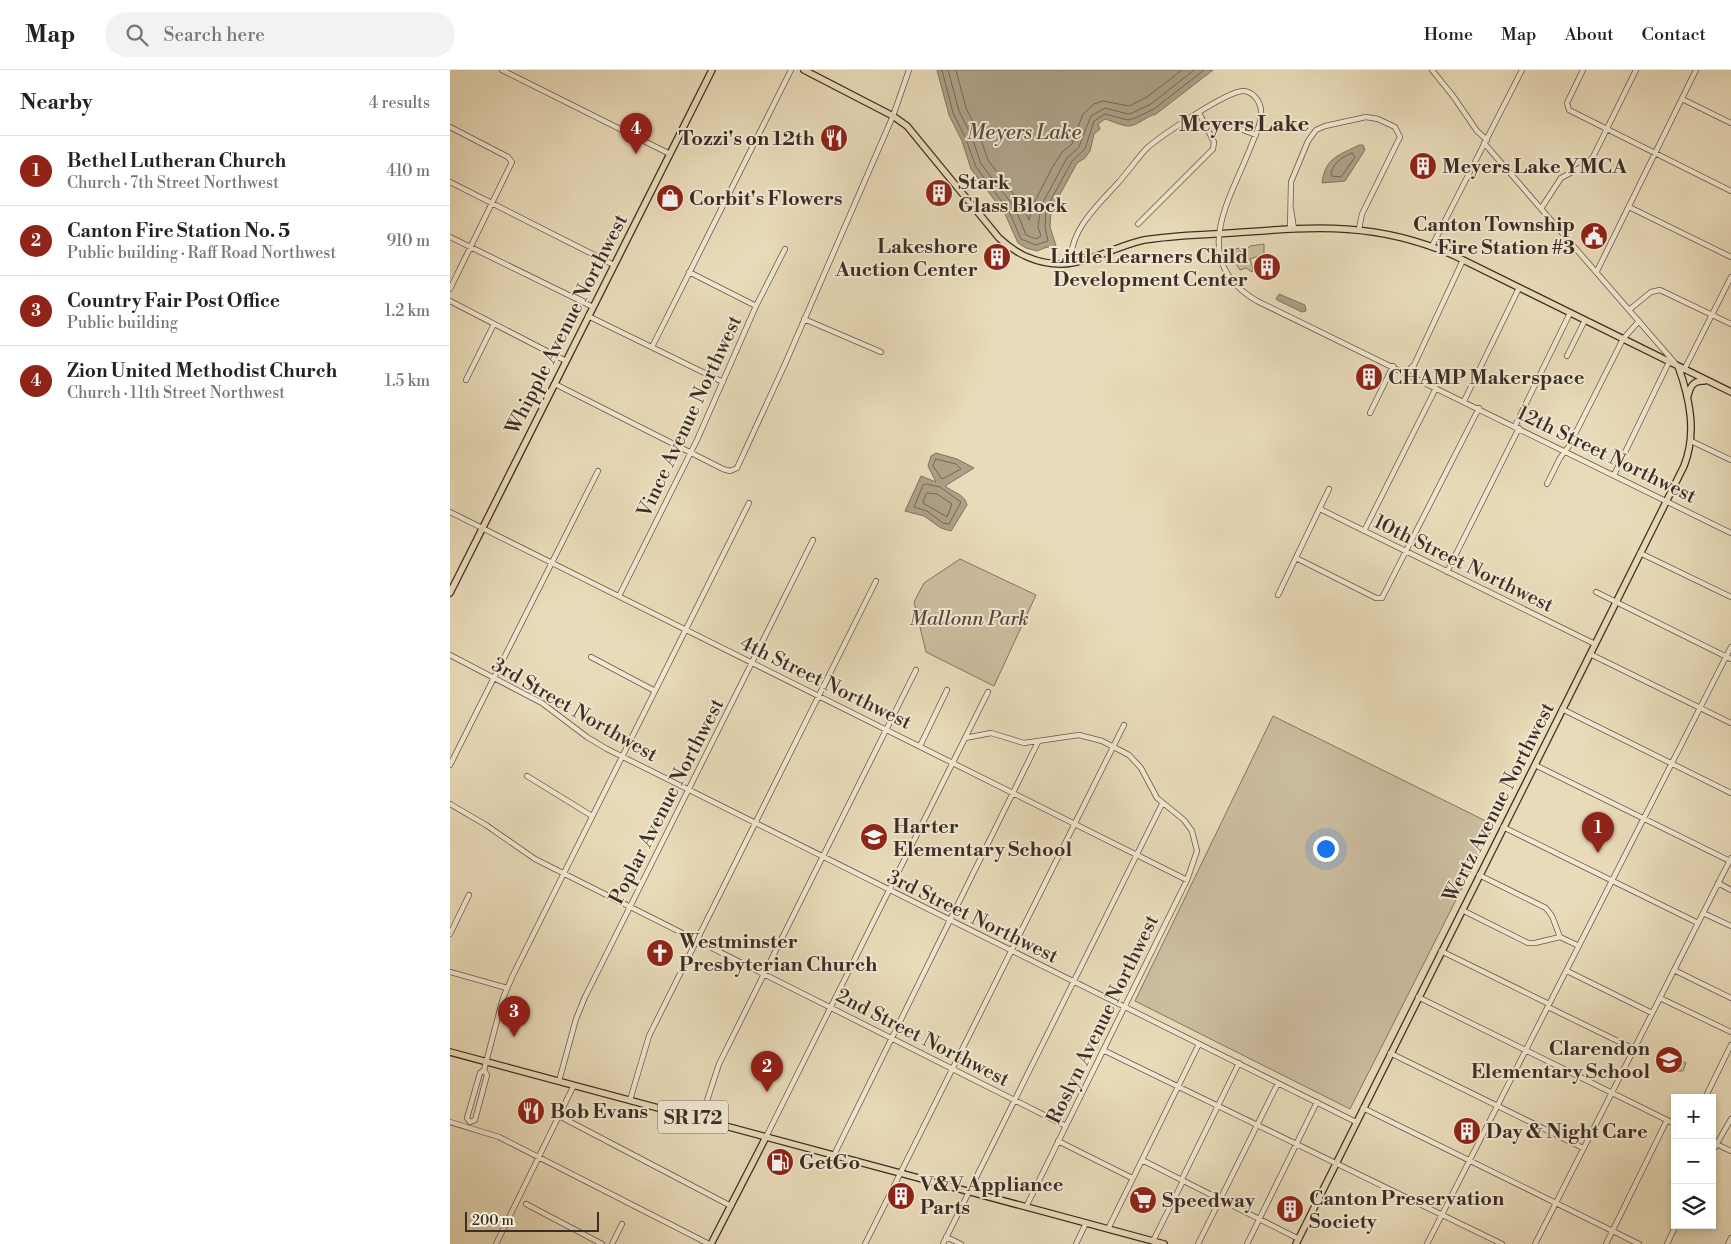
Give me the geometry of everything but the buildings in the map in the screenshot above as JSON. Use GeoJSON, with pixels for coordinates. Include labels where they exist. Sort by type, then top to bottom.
{"type":"FeatureCollection","features":[{"type":"Feature","properties":{"kind":"main road","name":"Whipple Avenue Northwest"},"geometry":{"type":"LineString","coordinates":[[450,593],[452,585],[483,527],[712,70]]}},
{"type":"Feature","properties":{"kind":"main road"},"geometry":{"type":"LineString","coordinates":[[804,70],[893,116],[922,142],[1005,244],[1025,256],[1038,260],[1071,263],[1141,241],[1178,236],[1292,229],[1359,229],[1395,235],[1432,246],[1463,260],[1731,392]]}},
{"type":"Feature","properties":{"kind":"main road","name":"Wertz Avenue Northwest"},"geometry":{"type":"LineString","coordinates":[[1298,1241],[1441,950],[1687,460],[1691,440],[1691,423],[1688,398],[1681,368]]}},
{"type":"Feature","properties":{"kind":"main road"},"geometry":{"type":"LineString","coordinates":[[1688,398],[1691,387],[1696,382],[1709,382]]}},
{"type":"Feature","properties":{"kind":"main road","name":"SR 172"},"geometry":{"type":"LineString","coordinates":[[450,1052],[1026,1206],[1148,1242],[1164,1244]]}},
{"type":"Feature","properties":{"kind":"main road"},"geometry":{"type":"LineString","coordinates":[[710,1244],[766,1137]]}},
{"type":"Feature","properties":{"kind":"street"},"geometry":{"type":"LineString","coordinates":[[502,70],[670,154]]}},
{"type":"Feature","properties":{"kind":"street"},"geometry":{"type":"LineString","coordinates":[[652,347],[791,70]]}},
{"type":"Feature","properties":{"kind":"street"},"geometry":{"type":"LineString","coordinates":[[555,384],[723,469],[735,470],[747,451],[893,116],[909,70]]}},
{"type":"Feature","properties":{"kind":"street"},"geometry":{"type":"LineString","coordinates":[[1432,70],[1477,131],[1629,310],[1681,368],[1712,315],[1731,277]]}},
{"type":"Feature","properties":{"kind":"street"},"geometry":{"type":"LineString","coordinates":[[1432,246],[1522,70]]}},
{"type":"Feature","properties":{"kind":"street"},"geometry":{"type":"LineString","coordinates":[[1583,70],[1568,100],[1567,107],[1571,112],[1731,190]]}},
{"type":"Feature","properties":{"kind":"street"},"geometry":{"type":"LineString","coordinates":[[1542,207],[1561,178],[1590,162],[1636,70]]}},
{"type":"Feature","properties":{"kind":"street"},"geometry":{"type":"LineString","coordinates":[[1596,271],[1696,70]]}},
{"type":"Feature","properties":{"kind":"street"},"geometry":{"type":"LineString","coordinates":[[1071,263],[1072,242],[1103,199],[1146,150],[1167,132],[1199,113],[1236,93],[1248,92],[1257,100],[1261,109],[1256,135],[1223,213],[1219,234]]}},
{"type":"Feature","properties":{"kind":"street"},"geometry":{"type":"LineString","coordinates":[[1682,99],[1731,123]]}},
{"type":"Feature","properties":{"kind":"street"},"geometry":{"type":"LineString","coordinates":[[1138,224],[1213,149],[1214,142],[1199,113]]}},
{"type":"Feature","properties":{"kind":"street"},"geometry":{"type":"LineString","coordinates":[[1292,229],[1290,208],[1291,182],[1312,134],[1325,126],[1366,117],[1378,119],[1395,127],[1400,138],[1362,214],[1359,229]]}},
{"type":"Feature","properties":{"kind":"street"},"geometry":{"type":"LineString","coordinates":[[450,127],[511,160],[511,165],[450,290]]}},
{"type":"Feature","properties":{"kind":"street"},"geometry":{"type":"LineString","coordinates":[[1235,127],[1256,135]]}},
{"type":"Feature","properties":{"kind":"street"},"geometry":{"type":"LineString","coordinates":[[450,182],[614,265]]}},
{"type":"Feature","properties":{"kind":"street"},"geometry":{"type":"LineString","coordinates":[[1628,207],[1731,257]]}},
{"type":"Feature","properties":{"kind":"street","name":"12th Street Northwest"},"geometry":{"type":"LineString","coordinates":[[1219,234],[1220,250],[1225,268],[1246,294],[1731,533]]}},
{"type":"Feature","properties":{"kind":"street"},"geometry":{"type":"LineString","coordinates":[[450,237],[593,307]]}},
{"type":"Feature","properties":{"kind":"street","name":"Vince Avenue Northwest"},"geometry":{"type":"LineString","coordinates":[[619,596],[691,453],[756,306],[785,249]]}},
{"type":"Feature","properties":{"kind":"street"},"geometry":{"type":"LineString","coordinates":[[1405,373],[1414,365],[1463,260]]}},
{"type":"Feature","properties":{"kind":"street"},"geometry":{"type":"LineString","coordinates":[[689,272],[756,306]]}},
{"type":"Feature","properties":{"kind":"street"},"geometry":{"type":"LineString","coordinates":[[1464,401],[1519,288]]}},
{"type":"Feature","properties":{"kind":"street"},"geometry":{"type":"LineString","coordinates":[[1629,310],[1651,292],[1660,290],[1731,324]]}},
{"type":"Feature","properties":{"kind":"street"},"geometry":{"type":"LineString","coordinates":[[450,301],[566,361]]}},
{"type":"Feature","properties":{"kind":"street"},"geometry":{"type":"LineString","coordinates":[[1447,572],[1570,313]]}},
{"type":"Feature","properties":{"kind":"street"},"geometry":{"type":"LineString","coordinates":[[588,316],[723,382]]}},
{"type":"Feature","properties":{"kind":"street"},"geometry":{"type":"LineString","coordinates":[[804,320],[881,352]]}},
{"type":"Feature","properties":{"kind":"street"},"geometry":{"type":"LineString","coordinates":[[1566,356],[1585,320]]}},
{"type":"Feature","properties":{"kind":"street"},"geometry":{"type":"LineString","coordinates":[[1547,484],[1623,339],[1639,320]]}},
{"type":"Feature","properties":{"kind":"street"},"geometry":{"type":"LineString","coordinates":[[466,380],[494,324]]}},
{"type":"Feature","properties":{"kind":"street"},"geometry":{"type":"LineString","coordinates":[[1614,475],[1669,362]]}},
{"type":"Feature","properties":{"kind":"street"},"geometry":{"type":"LineString","coordinates":[[1370,413],[1393,366]]}},
{"type":"Feature","properties":{"kind":"street"},"geometry":{"type":"LineString","coordinates":[[1364,531],[1436,388]]}},
{"type":"Feature","properties":{"kind":"street"},"geometry":{"type":"LineString","coordinates":[[1296,558],[1381,599],[1407,552],[1479,408]]}},
{"type":"Feature","properties":{"kind":"street"},"geometry":{"type":"LineString","coordinates":[[1691,440],[1731,460]]}},
{"type":"Feature","properties":{"kind":"street"},"geometry":{"type":"LineString","coordinates":[[450,764],[598,471]]}},
{"type":"Feature","properties":{"kind":"street"},"geometry":{"type":"LineString","coordinates":[[1278,595],[1329,489]]}},
{"type":"Feature","properties":{"kind":"street"},"geometry":{"type":"LineString","coordinates":[[470,1124],[467,1118],[480,1073],[484,1070],[487,1062],[507,988],[749,503]]}},
{"type":"Feature","properties":{"kind":"street","name":"10th Street Northwest"},"geometry":{"type":"LineString","coordinates":[[1320,509],[1595,644]]}},
{"type":"Feature","properties":{"kind":"street","name":"4th Street Northwest"},"geometry":{"type":"LineString","coordinates":[[450,512],[886,728],[1187,880]]}},
{"type":"Feature","properties":{"kind":"street","name":"Poplar Avenue Northwest"},"geometry":{"type":"LineString","coordinates":[[559,1081],[580,1009],[813,540]]}},
{"type":"Feature","properties":{"kind":"street"},"geometry":{"type":"LineString","coordinates":[[1640,553],[1731,597]]}},
{"type":"Feature","properties":{"kind":"street"},"geometry":{"type":"LineString","coordinates":[[630,1100],[650,1036],[876,582]]}},
{"type":"Feature","properties":{"kind":"street"},"geometry":{"type":"LineString","coordinates":[[1596,592],[1729,658]]}},
{"type":"Feature","properties":{"kind":"street"},"geometry":{"type":"LineString","coordinates":[[1427,1244],[1700,708],[1729,658],[1731,648]]}},
{"type":"Feature","properties":{"kind":"street"},"geometry":{"type":"LineString","coordinates":[[1590,654],[1731,724]]}},
{"type":"Feature","properties":{"kind":"street","name":"3rd Street Northwest"},"geometry":{"type":"LineString","coordinates":[[450,655],[542,703],[587,737],[622,757],[1356,1122]]}},
{"type":"Feature","properties":{"kind":"street"},"geometry":{"type":"LineString","coordinates":[[591,658],[654,691]]}},
{"type":"Feature","properties":{"kind":"street"},"geometry":{"type":"LineString","coordinates":[[701,1119],[714,1076],[763,974],[916,670]]}},
{"type":"Feature","properties":{"kind":"street"},"geometry":{"type":"LineString","coordinates":[[920,746],[947,690]]}},
{"type":"Feature","properties":{"kind":"street"},"geometry":{"type":"LineString","coordinates":[[766,1137],[988,692]]}},
{"type":"Feature","properties":{"kind":"street"},"geometry":{"type":"LineString","coordinates":[[1562,710],[1731,793]]}},
{"type":"Feature","properties":{"kind":"street"},"geometry":{"type":"LineString","coordinates":[[865,1244],[1124,725]]}},
{"type":"Feature","properties":{"kind":"street"},"geometry":{"type":"LineString","coordinates":[[943,1244],[1162,804],[1151,790],[1137,763],[1113,746],[1096,739],[1079,735],[1038,742],[1016,741],[991,733],[965,738]]}},
{"type":"Feature","properties":{"kind":"street"},"geometry":{"type":"LineString","coordinates":[[834,1155],[1038,742]]}},
{"type":"Feature","properties":{"kind":"street"},"geometry":{"type":"LineString","coordinates":[[1534,765],[1730,860],[1535,1244]]}},
{"type":"Feature","properties":{"kind":"street"},"geometry":{"type":"LineString","coordinates":[[527,776],[592,816]]}},
{"type":"Feature","properties":{"kind":"street","name":"2nd Street Northwest"},"geometry":{"type":"LineString","coordinates":[[450,804],[486,825],[526,854],[563,874],[1066,1126]]}},
{"type":"Feature","properties":{"kind":"street","name":"Roslyn Avenue Northwest"},"geometry":{"type":"LineString","coordinates":[[1026,1206],[1125,1007],[1196,858],[1197,843],[1189,825],[1162,804]]}},
{"type":"Feature","properties":{"kind":"street"},"geometry":{"type":"LineString","coordinates":[[1503,827],[1698,923]]}},
{"type":"Feature","properties":{"kind":"street"},"geometry":{"type":"LineString","coordinates":[[1479,875],[1546,908],[1552,916],[1560,937]]}},
{"type":"Feature","properties":{"kind":"street"},"geometry":{"type":"LineString","coordinates":[[1718,883],[1731,890]]}},
{"type":"Feature","properties":{"kind":"street"},"geometry":{"type":"LineString","coordinates":[[450,934],[469,895]]}},
{"type":"Feature","properties":{"kind":"street"},"geometry":{"type":"LineString","coordinates":[[1462,910],[1528,943],[1538,943],[1560,937],[1579,946]]}},
{"type":"Feature","properties":{"kind":"street"},"geometry":{"type":"LineString","coordinates":[[1703,913],[1731,926]]}},
{"type":"Feature","properties":{"kind":"street"},"geometry":{"type":"LineString","coordinates":[[1441,950],[1634,1050]]}},
{"type":"Feature","properties":{"kind":"street"},"geometry":{"type":"LineString","coordinates":[[1674,970],[1731,998]]}},
{"type":"Feature","properties":{"kind":"street"},"geometry":{"type":"LineString","coordinates":[[1566,971],[1652,1013]]}},
{"type":"Feature","properties":{"kind":"street"},"geometry":{"type":"LineString","coordinates":[[450,972],[507,988]]}},
{"type":"Feature","properties":{"kind":"street"},"geometry":{"type":"LineString","coordinates":[[1418,997],[1671,1122]]}},
{"type":"Feature","properties":{"kind":"street"},"geometry":{"type":"LineString","coordinates":[[1660,998],[1731,1032]]}},
{"type":"Feature","properties":{"kind":"street"},"geometry":{"type":"LineString","coordinates":[[1108,1229],[1199,1044]]}},
{"type":"Feature","properties":{"kind":"street"},"geometry":{"type":"LineString","coordinates":[[1707,1094],[1731,1045]]}},
{"type":"Feature","properties":{"kind":"street"},"geometry":{"type":"LineString","coordinates":[[1103,1050],[1502,1244]]}},
{"type":"Feature","properties":{"kind":"street"},"geometry":{"type":"LineString","coordinates":[[1390,1053],[1583,1148]]}},
{"type":"Feature","properties":{"kind":"street"},"geometry":{"type":"LineString","coordinates":[[1148,1242],[1182,1180],[1239,1063]]}},
{"type":"Feature","properties":{"kind":"street"},"geometry":{"type":"LineString","coordinates":[[1198,1244],[1278,1083]]}},
{"type":"Feature","properties":{"kind":"street"},"geometry":{"type":"LineString","coordinates":[[496,1244],[540,1159],[574,1085]]}},
{"type":"Feature","properties":{"kind":"street"},"geometry":{"type":"LineString","coordinates":[[1247,1244],[1316,1102]]}},
{"type":"Feature","properties":{"kind":"street"},"geometry":{"type":"LineString","coordinates":[[1363,1108],[1639,1244]]}},
{"type":"Feature","properties":{"kind":"street"},"geometry":{"type":"LineString","coordinates":[[560,1117],[731,1206]]}},
{"type":"Feature","properties":{"kind":"street"},"geometry":{"type":"LineString","coordinates":[[1606,1244],[1667,1120]]}},
{"type":"Feature","properties":{"kind":"street"},"geometry":{"type":"LineString","coordinates":[[1716,1140],[1731,1120]]}},
{"type":"Feature","properties":{"kind":"street"},"geometry":{"type":"LineString","coordinates":[[450,1122],[470,1124],[498,1137],[710,1244]]}},
{"type":"Feature","properties":{"kind":"street"},"geometry":{"type":"LineString","coordinates":[[1058,1142],[1132,1178]]}},
{"type":"Feature","properties":{"kind":"street"},"geometry":{"type":"LineString","coordinates":[[1716,1144],[1731,1151]]}},
{"type":"Feature","properties":{"kind":"street"},"geometry":{"type":"LineString","coordinates":[[1142,1160],[1259,1219],[1298,1241]]}},
{"type":"Feature","properties":{"kind":"street"},"geometry":{"type":"LineString","coordinates":[[526,1204],[602,1244]]}},
{"type":"Feature","properties":{"kind":"street"},"geometry":{"type":"LineString","coordinates":[[1076,1244],[1086,1223]]}},
{"type":"Feature","properties":{"kind":"street"},"geometry":{"type":"LineString","coordinates":[[612,1244],[622,1224]]}},
{"type":"Feature","properties":{"kind":"street"},"geometry":{"type":"LineString","coordinates":[[1667,1244],[1674,1229]]}},
{"type":"Feature","properties":{"kind":"street"},"geometry":{"type":"LineString","coordinates":[[946,1237],[961,1244]]}},
{"type":"Feature","properties":{"kind":"street"},"geometry":{"type":"LineString","coordinates":[[1728,1244],[1731,1238]]}},
{"type":"Feature","properties":{"kind":"green space"},"geometry":{"type":"Polygon","coordinates":[[[1264,244],[1264,254],[1250,259],[1252,272],[1246,268],[1240,270],[1235,260],[1235,249],[1240,248],[1240,251],[1243,253],[1250,246],[1264,244]]]}},
{"type":"Feature","properties":{"kind":"green space","name":"Mallonn Park"},"geometry":{"type":"Polygon","coordinates":[[[960,559],[1036,595],[994,686],[926,652],[914,602],[924,583],[960,559]]]}},
{"type":"Feature","properties":{"kind":"green space"},"geometry":{"type":"Polygon","coordinates":[[[1273,716],[1494,825],[1350,1109],[1135,1001],[1273,716]]]}},
{"type":"Feature","properties":{"kind":"green space"},"geometry":{"type":"Polygon","coordinates":[[[1675,1057],[1686,1063],[1683,1071],[1677,1071],[1670,1061],[1675,1057]]]}},
{"type":"Feature","properties":{"kind":"water","name":"Meyers Lake"},"geometry":{"type":"Polygon","coordinates":[[[937,70],[1213,70],[1156,114],[1136,124],[1126,126],[1105,119],[1098,124],[1100,129],[1094,134],[1090,151],[1085,158],[1077,163],[1051,211],[1050,227],[1057,249],[1054,251],[1047,247],[1037,251],[1026,248],[1018,243],[1005,214],[971,169],[962,141],[949,115],[937,70]]]}},
{"type":"Feature","properties":{"kind":"water"},"geometry":{"type":"Polygon","coordinates":[[[1359,145],[1363,145],[1365,150],[1345,181],[1322,183],[1326,168],[1330,162],[1359,145]]]}},
{"type":"Feature","properties":{"kind":"water"},"geometry":{"type":"Polygon","coordinates":[[[1279,294],[1305,305],[1306,311],[1302,312],[1279,301],[1276,299],[1279,294]]]}},
{"type":"Feature","properties":{"kind":"water"},"geometry":{"type":"Polygon","coordinates":[[[936,453],[957,459],[974,468],[945,486],[964,498],[967,505],[951,531],[941,528],[924,516],[905,511],[921,476],[936,482],[928,466],[931,456],[936,453]]]}},
{"type":"Feature","properties":{"kind":"place","name":"Tozzi's on 12th"},"geometry":{"type":"Point","coordinates":[834,138]}},
{"type":"Feature","properties":{"kind":"place","name":"Zion United Methodist Church"},"geometry":{"type":"Point","coordinates":[636,154]}},
{"type":"Feature","properties":{"kind":"place","name":"Meyers Lake YMCA"},"geometry":{"type":"Point","coordinates":[1423,166]}},
{"type":"Feature","properties":{"kind":"place","name":"Stark Glass Block"},"geometry":{"type":"Point","coordinates":[939,193]}},
{"type":"Feature","properties":{"kind":"place","name":"Corbit's Flowers"},"geometry":{"type":"Point","coordinates":[670,198]}},
{"type":"Feature","properties":{"kind":"place","name":"Canton Township Fire Station #3"},"geometry":{"type":"Point","coordinates":[1594,236]}},
{"type":"Feature","properties":{"kind":"place","name":"Lakeshore Auction Center"},"geometry":{"type":"Point","coordinates":[997,257]}},
{"type":"Feature","properties":{"kind":"place","name":"Little Learners Child Development Center"},"geometry":{"type":"Point","coordinates":[1267,267]}},
{"type":"Feature","properties":{"kind":"place","name":"CHAMP Makerspace"},"geometry":{"type":"Point","coordinates":[1369,377]}},
{"type":"Feature","properties":{"kind":"place","name":"Harter Elementary School"},"geometry":{"type":"Point","coordinates":[874,837]}},
{"type":"Feature","properties":{"kind":"place","name":"Bethel Lutheran Church"},"geometry":{"type":"Point","coordinates":[1598,853]}},
{"type":"Feature","properties":{"kind":"place","name":"Westminster Presbyterian Church"},"geometry":{"type":"Point","coordinates":[660,953]}},
{"type":"Feature","properties":{"kind":"place","name":"Country Fair Post Office"},"geometry":{"type":"Point","coordinates":[514,1037]}},
{"type":"Feature","properties":{"kind":"place","name":"Clarendon Elementary School"},"geometry":{"type":"Point","coordinates":[1669,1060]}},
{"type":"Feature","properties":{"kind":"place","name":"Canton Fire Station No. 5"},"geometry":{"type":"Point","coordinates":[767,1092]}},
{"type":"Feature","properties":{"kind":"place","name":"Bob Evans"},"geometry":{"type":"Point","coordinates":[531,1111]}},
{"type":"Feature","properties":{"kind":"place","name":"Day & Night Care"},"geometry":{"type":"Point","coordinates":[1467,1131]}},
{"type":"Feature","properties":{"kind":"place","name":"GetGo"},"geometry":{"type":"Point","coordinates":[780,1162]}},
{"type":"Feature","properties":{"kind":"place","name":"V&V Appliance Parts"},"geometry":{"type":"Point","coordinates":[901,1196]}},
{"type":"Feature","properties":{"kind":"place","name":"Speedway"},"geometry":{"type":"Point","coordinates":[1143,1200]}},
{"type":"Feature","properties":{"kind":"place","name":"Canton Preservation Society"},"geometry":{"type":"Point","coordinates":[1290,1209]}},
{"type":"Feature","properties":{"kind":"district","name":"Meyers Lake"},"geometry":{"type":"Point","coordinates":[1244,123]}}]}
